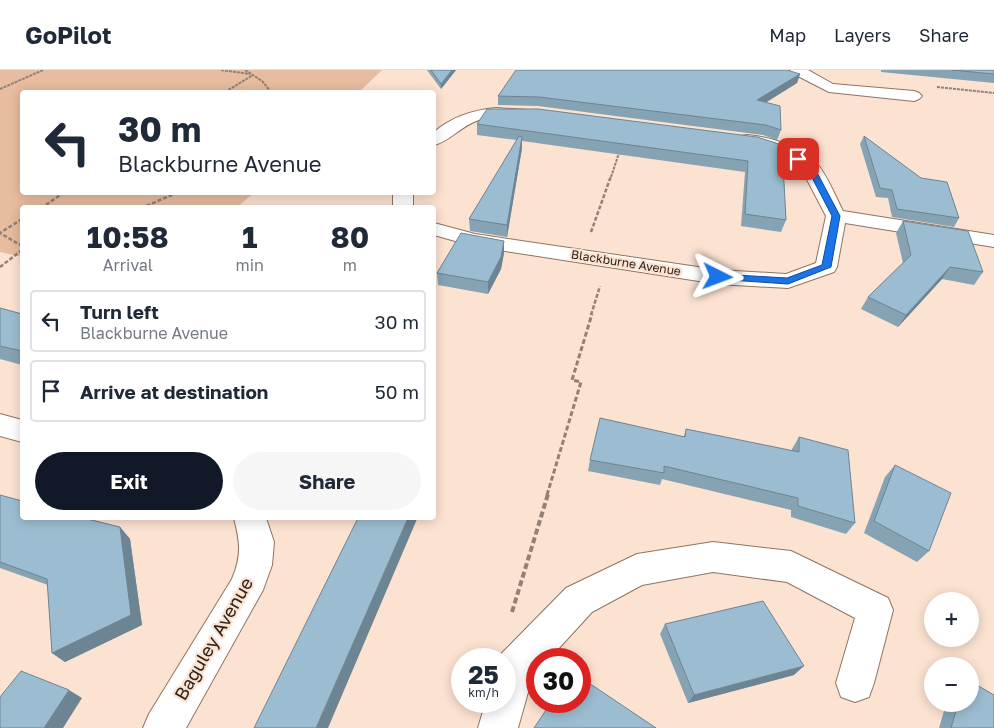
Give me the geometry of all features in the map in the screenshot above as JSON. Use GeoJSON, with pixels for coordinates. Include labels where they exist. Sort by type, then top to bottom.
{"type":"FeatureCollection","features":[{"type":"Feature","properties":{"kind":"street"},"geometry":{"type":"LineString","coordinates":[[797,70],[829,88],[914,96]]}},
{"type":"Feature","properties":{"kind":"street"},"geometry":{"type":"LineString","coordinates":[[436,138],[460,120],[492,112],[538,114]]}},
{"type":"Feature","properties":{"kind":"street"},"geometry":{"type":"LineString","coordinates":[[728,138],[757,141],[787,151],[810,167],[836,216],[994,241]]}},
{"type":"Feature","properties":{"kind":"street","name":"Blackburne Avenue"},"geometry":{"type":"LineString","coordinates":[[436,230],[473,240],[718,277],[788,281],[826,267],[836,216]]}},
{"type":"Feature","properties":{"kind":"street"},"geometry":{"type":"LineString","coordinates":[[0,425],[20,430]]}},
{"type":"Feature","properties":{"kind":"street","name":"Baguley Avenue"},"geometry":{"type":"LineString","coordinates":[[163,728],[248,582],[255,565],[257,542],[251,520]]}},
{"type":"Feature","properties":{"kind":"street"},"geometry":{"type":"LineString","coordinates":[[516,667],[579,600],[637,570],[713,557],[791,567],[875,610],[855,682]]}},
{"type":"Feature","properties":{"kind":"street"},"geometry":{"type":"LineString","coordinates":[[498,728],[502,713]]}},
{"type":"Feature","properties":{"kind":"path"},"geometry":{"type":"LineString","coordinates":[[0,90],[43,70]]}},
{"type":"Feature","properties":{"kind":"path"},"geometry":{"type":"LineString","coordinates":[[222,70],[253,75]]}},
{"type":"Feature","properties":{"kind":"path"},"geometry":{"type":"LineString","coordinates":[[245,70],[262,81],[269,90]]}},
{"type":"Feature","properties":{"kind":"path"},"geometry":{"type":"LineString","coordinates":[[228,90],[253,75]]}},
{"type":"Feature","properties":{"kind":"path"},"geometry":{"type":"LineString","coordinates":[[582,256],[622,145]]}},
{"type":"Feature","properties":{"kind":"path"},"geometry":{"type":"LineString","coordinates":[[46,205],[60,195]]}},
{"type":"Feature","properties":{"kind":"path"},"geometry":{"type":"LineString","coordinates":[[148,205],[172,195]]}},
{"type":"Feature","properties":{"kind":"path"},"geometry":{"type":"LineString","coordinates":[[20,220],[0,233],[20,245]]}},
{"type":"Feature","properties":{"kind":"path"},"geometry":{"type":"LineString","coordinates":[[0,267],[20,252]]}},
{"type":"Feature","properties":{"kind":"path"},"geometry":{"type":"LineString","coordinates":[[514,648],[511,615],[582,382],[572,380],[608,260]]}},
{"type":"Feature","properties":{"kind":"shaded area"},"geometry":{"type":"Polygon","coordinates":[[[0,70],[382,70],[361,90],[20,90],[20,195],[252,195],[239,205],[20,205],[20,257],[0,252],[0,70]]]}},
{"type":"Feature","properties":{"kind":"building"},"geometry":{"type":"Polygon","coordinates":[[[431,70],[452,70],[441,84],[431,70]]]}},
{"type":"Feature","properties":{"kind":"building"},"geometry":{"type":"Polygon","coordinates":[[[516,70],[787,70],[800,74],[757,100],[780,106],[781,130],[766,125],[539,97],[498,96],[516,70]]]}},
{"type":"Feature","properties":{"kind":"building"},"geometry":{"type":"Polygon","coordinates":[[[952,70],[994,70],[994,74],[952,70]]]}},
{"type":"Feature","properties":{"kind":"building"},"geometry":{"type":"Polygon","coordinates":[[[487,109],[538,109],[757,137],[782,145],[786,220],[745,214],[748,161],[477,124],[487,109]]]}},
{"type":"Feature","properties":{"kind":"building"},"geometry":{"type":"Polygon","coordinates":[[[519,136],[522,137],[507,225],[469,219],[519,136]]]}},
{"type":"Feature","properties":{"kind":"building"},"geometry":{"type":"Polygon","coordinates":[[[864,136],[921,178],[947,182],[959,218],[897,209],[892,190],[880,188],[864,136]]]}},
{"type":"Feature","properties":{"kind":"building"},"geometry":{"type":"Polygon","coordinates":[[[903,221],[968,231],[983,272],[950,267],[906,315],[868,297],[911,255],[903,221]]]}},
{"type":"Feature","properties":{"kind":"building"},"geometry":{"type":"Polygon","coordinates":[[[461,233],[504,241],[501,257],[488,282],[437,273],[461,233]]]}},
{"type":"Feature","properties":{"kind":"building"},"geometry":{"type":"Polygon","coordinates":[[[0,308],[20,313],[20,351],[0,346],[0,308]]]}},
{"type":"Feature","properties":{"kind":"building"},"geometry":{"type":"Polygon","coordinates":[[[600,418],[685,437],[686,429],[799,452],[799,437],[848,450],[855,523],[798,506],[798,498],[664,466],[664,473],[590,460],[600,418]]]}},
{"type":"Feature","properties":{"kind":"building"},"geometry":{"type":"Polygon","coordinates":[[[895,465],[951,493],[929,551],[874,521],[895,465]]]}},
{"type":"Feature","properties":{"kind":"building"},"geometry":{"type":"Polygon","coordinates":[[[0,495],[20,500],[20,520],[91,520],[120,527],[131,615],[52,653],[47,579],[0,562],[0,495]]]}},
{"type":"Feature","properties":{"kind":"building"},"geometry":{"type":"Polygon","coordinates":[[[357,520],[407,520],[316,728],[254,728],[357,520]]]}},
{"type":"Feature","properties":{"kind":"building"},"geometry":{"type":"Polygon","coordinates":[[[763,601],[804,666],[694,695],[665,624],[763,601]]]}},
{"type":"Feature","properties":{"kind":"building"},"geometry":{"type":"Polygon","coordinates":[[[21,671],[69,690],[44,728],[0,728],[0,697],[21,671]]]}},
{"type":"Feature","properties":{"kind":"building"},"geometry":{"type":"Polygon","coordinates":[[[591,684],[656,728],[534,728],[544,713],[591,713],[591,684]]]}},
{"type":"Feature","properties":{"kind":"building"},"geometry":{"type":"Polygon","coordinates":[[[979,686],[994,695],[994,728],[951,728],[956,712],[979,712],[979,686]]]}},
{"type":"Feature","properties":{"kind":"route"},"geometry":{"type":"LineString","coordinates":[[718,277],[788,281],[826,267],[836,216],[810,167],[798,159]]}}]}
